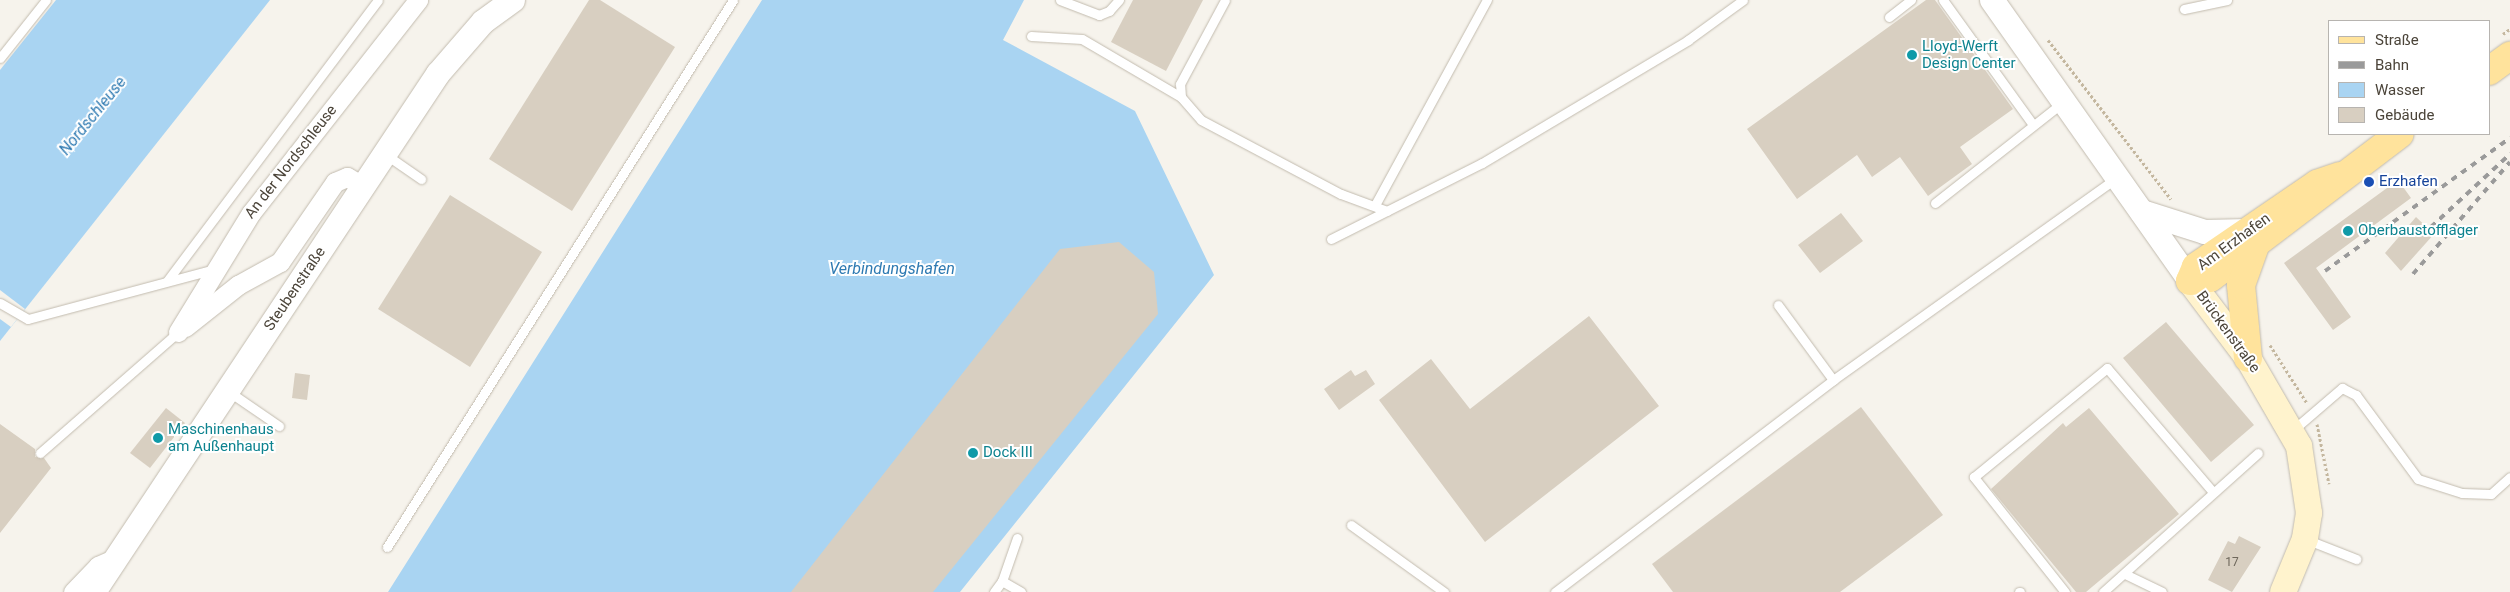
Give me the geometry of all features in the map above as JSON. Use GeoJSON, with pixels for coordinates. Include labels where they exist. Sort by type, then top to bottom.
{"type":"FeatureCollection","features":[{"type":"Feature","properties":{"kind":"main road"},"geometry":{"type":"LineString","coordinates":[[2490,70],[2510,56]]}},
{"type":"Feature","properties":{"kind":"main road","name":"Am Erzhafen"},"geometry":{"type":"LineString","coordinates":[[2190,281],[2196,267],[2252,237],[2317,184],[2340,176],[2399,135]]}},
{"type":"Feature","properties":{"kind":"main road"},"geometry":{"type":"LineString","coordinates":[[2248,358],[2241,285],[2252,237]]}},
{"type":"Feature","properties":{"kind":"main road","name":"Brückenstraße"},"geometry":{"type":"LineString","coordinates":[[2190,281],[2248,358],[2293,430],[2308,488],[2305,539],[2282,592]]}},
{"type":"Feature","properties":{"kind":"street","name":"An der Nordschleuse"},"geometry":{"type":"LineString","coordinates":[[178,332],[214,269],[251,212],[418,0]]}},
{"type":"Feature","properties":{"kind":"street","name":"Steubenstraße"},"geometry":{"type":"LineString","coordinates":[[94,592],[384,154],[459,47],[513,0]]}},
{"type":"Feature","properties":{"kind":"street","name":"Brückenstraße"},"geometry":{"type":"LineString","coordinates":[[1992,0],[2062,103],[2190,281]]}},
{"type":"Feature","properties":{"kind":"street","name":"An der Nordschleuse"},"geometry":{"type":"LineString","coordinates":[[178,332],[238,285],[280,262],[335,182],[347,177],[363,186]]}},
{"type":"Feature","properties":{"kind":"street"},"geometry":{"type":"LineString","coordinates":[[2142,212],[2205,232],[2252,237]]}},
{"type":"Feature","properties":{"kind":"street"},"geometry":{"type":"LineString","coordinates":[[73,592],[98,566],[117,558]]}},
{"type":"Feature","properties":{"kind":"lane"},"geometry":{"type":"LineString","coordinates":[[0,58],[46,0]]}},
{"type":"Feature","properties":{"kind":"lane"},"geometry":{"type":"LineString","coordinates":[[167,281],[378,0]]}},
{"type":"Feature","properties":{"kind":"lane"},"geometry":{"type":"LineString","coordinates":[[387,547],[733,0]]}},
{"type":"Feature","properties":{"kind":"lane"},"geometry":{"type":"LineString","coordinates":[[1060,0],[1099,14],[1109,12],[1119,0]]}},
{"type":"Feature","properties":{"kind":"lane"},"geometry":{"type":"LineString","coordinates":[[1181,97],[1180,84],[1225,0]]}},
{"type":"Feature","properties":{"kind":"lane"},"geometry":{"type":"LineString","coordinates":[[1375,206],[1487,0]]}},
{"type":"Feature","properties":{"kind":"lane"},"geometry":{"type":"LineString","coordinates":[[1331,239],[1508,148],[1688,40],[1743,0]]}},
{"type":"Feature","properties":{"kind":"lane"},"geometry":{"type":"LineString","coordinates":[[1889,17],[1912,0]]}},
{"type":"Feature","properties":{"kind":"lane"},"geometry":{"type":"LineString","coordinates":[[1943,0],[2034,125]]}},
{"type":"Feature","properties":{"kind":"lane"},"geometry":{"type":"LineString","coordinates":[[2184,9],[2227,0]]}},
{"type":"Feature","properties":{"kind":"lane"},"geometry":{"type":"LineString","coordinates":[[1031,36],[1082,39],[1181,97],[1201,120],[1341,194],[1387,211]]}},
{"type":"Feature","properties":{"kind":"lane"},"geometry":{"type":"LineString","coordinates":[[1935,203],[2062,103]]}},
{"type":"Feature","properties":{"kind":"lane"},"geometry":{"type":"LineString","coordinates":[[384,154],[421,178]]}},
{"type":"Feature","properties":{"kind":"lane"},"geometry":{"type":"LineString","coordinates":[[1555,592],[1833,380],[2116,178]]}},
{"type":"Feature","properties":{"kind":"lane"},"geometry":{"type":"LineString","coordinates":[[0,303],[18,318],[37,318],[214,269]]}},
{"type":"Feature","properties":{"kind":"lane"},"geometry":{"type":"LineString","coordinates":[[1778,305],[1833,380]]}},
{"type":"Feature","properties":{"kind":"lane","name":"An der Nordschleuse"},"geometry":{"type":"LineString","coordinates":[[40,452],[178,332]]}},
{"type":"Feature","properties":{"kind":"lane"},"geometry":{"type":"LineString","coordinates":[[2065,592],[1974,478],[2107,368],[2212,491]]}},
{"type":"Feature","properties":{"kind":"lane"},"geometry":{"type":"LineString","coordinates":[[2293,430],[2342,388],[2356,395],[2418,479],[2462,493],[2491,494],[2510,477]]}},
{"type":"Feature","properties":{"kind":"lane"},"geometry":{"type":"LineString","coordinates":[[227,391],[279,426]]}},
{"type":"Feature","properties":{"kind":"lane"},"geometry":{"type":"LineString","coordinates":[[2103,592],[2125,574],[2212,491],[2258,452]]}},
{"type":"Feature","properties":{"kind":"lane"},"geometry":{"type":"LineString","coordinates":[[1351,525],[1444,592]]}},
{"type":"Feature","properties":{"kind":"lane"},"geometry":{"type":"LineString","coordinates":[[994,592],[1002,581],[1017,538]]}},
{"type":"Feature","properties":{"kind":"lane"},"geometry":{"type":"LineString","coordinates":[[2305,539],[2356,560]]}},
{"type":"Feature","properties":{"kind":"lane"},"geometry":{"type":"LineString","coordinates":[[2125,574],[2162,592]]}},
{"type":"Feature","properties":{"kind":"lane"},"geometry":{"type":"LineString","coordinates":[[1002,581],[1021,592]]}},
{"type":"Feature","properties":{"kind":"path"},"geometry":{"type":"LineString","coordinates":[[2045,37],[2156,183],[2178,203]]}},
{"type":"Feature","properties":{"kind":"path"},"geometry":{"type":"LineString","coordinates":[[2266,335],[2313,414],[2327,461],[2328,492]]}},
{"type":"Feature","properties":{"kind":"water","name":"Nordschleuse"},"geometry":{"type":"Polygon","coordinates":[[[56,0],[270,0],[0,341],[0,70],[56,0]]]}},
{"type":"Feature","properties":{"kind":"water","name":"Verbindungshafen"},"geometry":{"type":"Polygon","coordinates":[[[762,0],[1024,0],[1003,40],[1135,111],[1214,275],[960,592],[388,592],[762,0]]]}},
{"type":"Feature","properties":{"kind":"pier"},"geometry":{"type":"Polygon","coordinates":[[[0,290],[25,309],[11,327],[0,319],[0,290]]]}},
{"type":"Feature","properties":{"kind":"building"},"geometry":{"type":"Polygon","coordinates":[[[589,0],[600,0],[675,47],[572,211],[489,159],[589,0]]]}},
{"type":"Feature","properties":{"kind":"building"},"geometry":{"type":"Polygon","coordinates":[[[1133,0],[1203,0],[1166,71],[1111,42],[1133,0]]]}},
{"type":"Feature","properties":{"kind":"building","name":"Lloyd-Werft Design Center"},"geometry":{"type":"Polygon","coordinates":[[[1926,0],[1935,0],[2013,109],[1960,147],[1972,164],[1928,196],[1900,157],[1872,177],[1857,155],[1797,199],[1747,129],[1926,0]]]}},
{"type":"Feature","properties":{"kind":"building","name":"Oberbaustofflager"},"geometry":{"type":"Polygon","coordinates":[[[2398,180],[2411,198],[2316,268],[2351,317],[2333,330],[2284,263],[2398,180]]]}},
{"type":"Feature","properties":{"kind":"building"},"geometry":{"type":"Polygon","coordinates":[[[450,195],[542,252],[470,367],[378,309],[450,195]]]}},
{"type":"Feature","properties":{"kind":"building"},"geometry":{"type":"Polygon","coordinates":[[[1841,213],[1863,241],[1820,273],[1798,245],[1841,213]]]}},
{"type":"Feature","properties":{"kind":"building"},"geometry":{"type":"Polygon","coordinates":[[[2416,217],[2434,234],[2401,271],[2385,253],[2416,217]]]}},
{"type":"Feature","properties":{"kind":"building","name":"Dock III"},"geometry":{"type":"Polygon","coordinates":[[[1119,242],[1154,272],[1158,314],[933,592],[791,592],[1060,249],[1119,242]]]}},
{"type":"Feature","properties":{"kind":"building"},"geometry":{"type":"Polygon","coordinates":[[[1589,316],[1659,406],[1485,542],[1379,400],[1431,359],[1470,409],[1589,316]]]}},
{"type":"Feature","properties":{"kind":"building"},"geometry":{"type":"Polygon","coordinates":[[[2166,322],[2254,425],[2211,462],[2123,358],[2166,322]]]}},
{"type":"Feature","properties":{"kind":"building"},"geometry":{"type":"Polygon","coordinates":[[[1351,370],[1355,376],[1366,370],[1375,384],[1339,410],[1324,389],[1351,370]]]}},
{"type":"Feature","properties":{"kind":"building"},"geometry":{"type":"Polygon","coordinates":[[[295,373],[310,375],[307,400],[292,398],[295,373]]]}},
{"type":"Feature","properties":{"kind":"building"},"geometry":{"type":"Polygon","coordinates":[[[1861,407],[1943,515],[1840,592],[1673,592],[1652,564],[1861,407]]]}},
{"type":"Feature","properties":{"kind":"building","name":"Maschinenhaus am Außenhaupt"},"geometry":{"type":"Polygon","coordinates":[[[166,408],[185,423],[150,468],[130,453],[166,408]]]}},
{"type":"Feature","properties":{"kind":"building"},"geometry":{"type":"Polygon","coordinates":[[[2089,408],[2179,514],[2086,592],[2076,592],[1991,489],[2063,423],[2066,427],[2089,408]]]}},
{"type":"Feature","properties":{"kind":"building"},"geometry":{"type":"Polygon","coordinates":[[[0,424],[35,449],[35,457],[44,458],[51,468],[0,533],[0,424]]]}},
{"type":"Feature","properties":{"kind":"building"},"geometry":{"type":"Polygon","coordinates":[[[2239,536],[2261,547],[2232,592],[2208,580],[2228,541],[2235,544],[2239,536]]]}},
{"type":"Feature","properties":{"kind":"railway"},"geometry":{"type":"LineString","coordinates":[[2325,271],[2510,138]]}},
{"type":"Feature","properties":{"kind":"railway"},"geometry":{"type":"LineString","coordinates":[[2431,227],[2510,154]]}},
{"type":"Feature","properties":{"kind":"railway"},"geometry":{"type":"LineString","coordinates":[[2413,274],[2510,162]]}},
{"type":"Feature","properties":{"kind":"place","name":"Lloyd-Werft Design Center"},"geometry":{"type":"Point","coordinates":[1912,55]}},
{"type":"Feature","properties":{"kind":"place","name":"Erzhafen"},"geometry":{"type":"Point","coordinates":[2369,182]}},
{"type":"Feature","properties":{"kind":"place","name":"Oberbaustofflager"},"geometry":{"type":"Point","coordinates":[2348,231]}},
{"type":"Feature","properties":{"kind":"place","name":"Maschinenhaus am Außenhaupt"},"geometry":{"type":"Point","coordinates":[158,438]}},
{"type":"Feature","properties":{"kind":"place","name":"Dock III"},"geometry":{"type":"Point","coordinates":[973,453]}}]}
